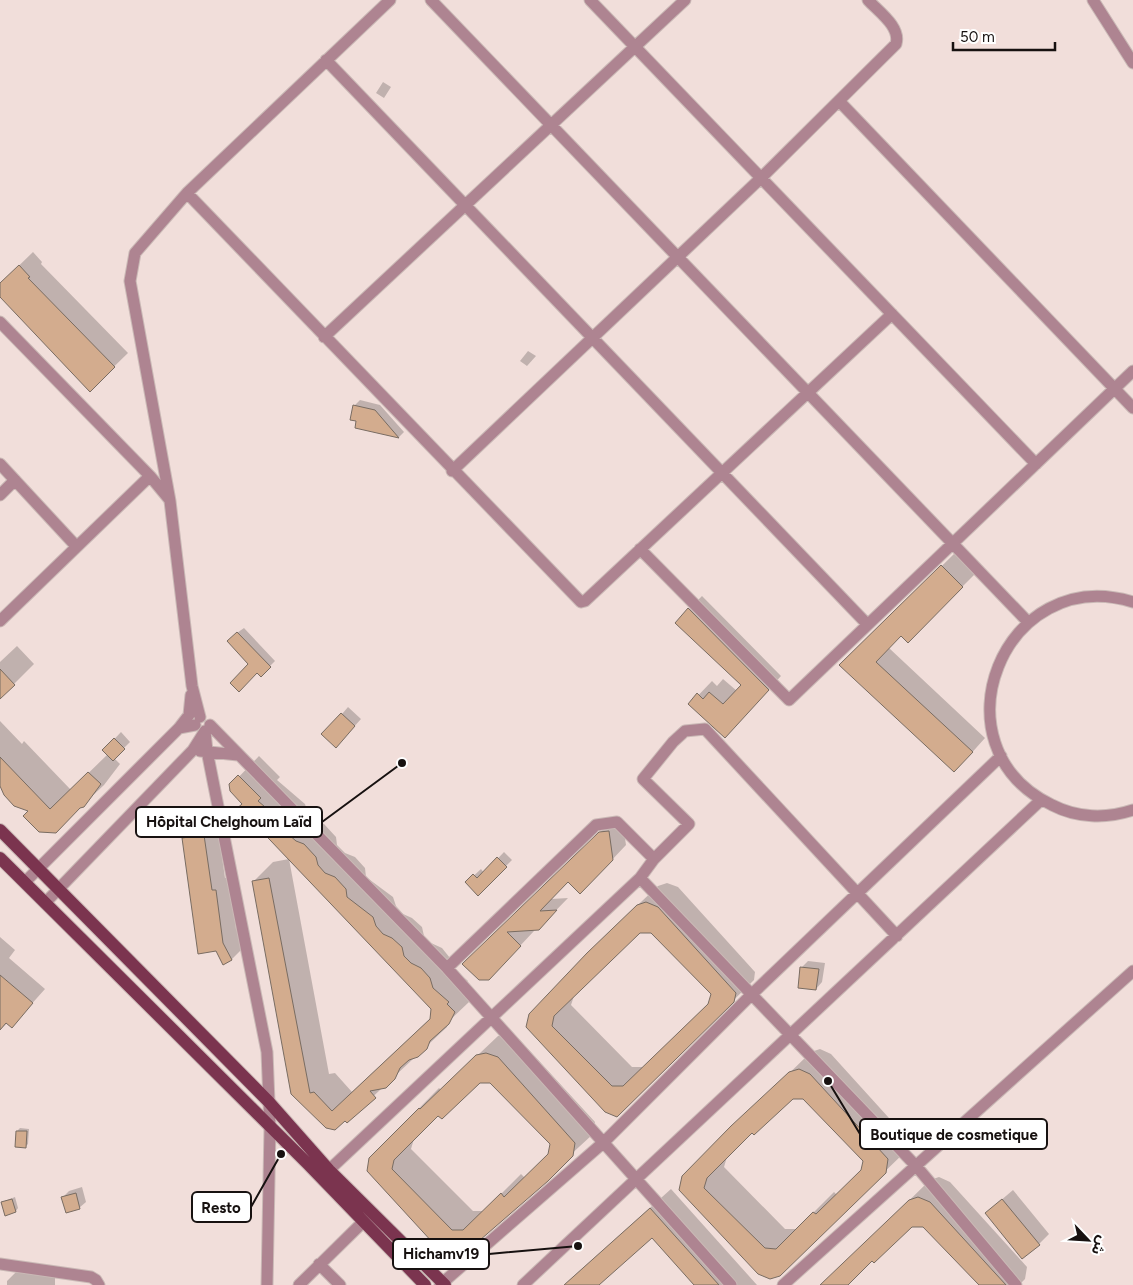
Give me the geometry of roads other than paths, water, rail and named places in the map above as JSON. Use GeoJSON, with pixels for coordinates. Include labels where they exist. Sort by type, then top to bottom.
{"type":"FeatureCollection","features":[{"type":"Feature","properties":{"kind":"main road"},"geometry":{"type":"LineString","coordinates":[[0,830],[268,1101],[329,1170],[442,1284]]}},
{"type":"Feature","properties":{"kind":"main road"},"geometry":{"type":"LineString","coordinates":[[0,858],[270,1127],[425,1285]]}},
{"type":"Feature","properties":{"kind":"street"},"geometry":{"type":"LineString","coordinates":[[267,1285],[270,1127],[266,1052],[202,724],[192,686],[170,501],[130,280],[135,253],[186,193],[390,0]]}},
{"type":"Feature","properties":{"kind":"street"},"geometry":{"type":"LineString","coordinates":[[431,0],[1028,622]]}},
{"type":"Feature","properties":{"kind":"street"},"geometry":{"type":"LineString","coordinates":[[590,0],[1036,464]]}},
{"type":"Feature","properties":{"kind":"street"},"geometry":{"type":"LineString","coordinates":[[324,337],[685,0]]}},
{"type":"Feature","properties":{"kind":"street"},"geometry":{"type":"LineString","coordinates":[[452,471],[761,178],[896,44],[898,36],[895,29],[868,0]]}},
{"type":"Feature","properties":{"kind":"street"},"geometry":{"type":"LineString","coordinates":[[1093,0],[1133,62]]}},
{"type":"Feature","properties":{"kind":"street"},"geometry":{"type":"LineString","coordinates":[[326,60],[867,624]]}},
{"type":"Feature","properties":{"kind":"street"},"geometry":{"type":"LineString","coordinates":[[839,101],[1133,408]]}},
{"type":"Feature","properties":{"kind":"street"},"geometry":{"type":"LineString","coordinates":[[186,193],[452,471],[581,602],[585,601],[892,314]]}},
{"type":"Feature","properties":{"kind":"street"},"geometry":{"type":"LineString","coordinates":[[0,322],[150,476],[170,501]]}},
{"type":"Feature","properties":{"kind":"street"},"geometry":{"type":"LineString","coordinates":[[640,549],[788,700],[1133,371]]}},
{"type":"Feature","properties":{"kind":"street"},"geometry":{"type":"LineString","coordinates":[[0,464],[76,546]]}},
{"type":"Feature","properties":{"kind":"street"},"geometry":{"type":"LineString","coordinates":[[0,621],[150,476]]}},
{"type":"Feature","properties":{"kind":"street"},"geometry":{"type":"LineString","coordinates":[[0,495],[16,480]]}},
{"type":"Feature","properties":{"kind":"street"},"geometry":{"type":"LineString","coordinates":[[1133,602],[1102,596],[1082,597],[1063,602],[1044,611],[1028,622],[1011,640],[999,661],[991,684],[989,709],[992,733],[1001,756],[1018,781],[1041,800],[1060,809],[1080,815],[1101,816],[1133,810]]}},
{"type":"Feature","properties":{"kind":"street"},"geometry":{"type":"LineString","coordinates":[[25,882],[179,728],[189,715],[192,686]]}},
{"type":"Feature","properties":{"kind":"street"},"geometry":{"type":"LineString","coordinates":[[179,728],[202,724]]}},
{"type":"Feature","properties":{"kind":"street"},"geometry":{"type":"LineString","coordinates":[[45,903],[193,750],[202,724]]}},
{"type":"Feature","properties":{"kind":"street"},"geometry":{"type":"LineString","coordinates":[[202,724],[238,755],[447,968],[731,1285]]}},
{"type":"Feature","properties":{"kind":"street"},"geometry":{"type":"LineString","coordinates":[[329,1170],[640,878],[654,859],[689,824],[644,779],[673,742],[685,732],[705,729],[897,936]]}},
{"type":"Feature","properties":{"kind":"street"},"geometry":{"type":"LineString","coordinates":[[193,750],[238,755]]}},
{"type":"Feature","properties":{"kind":"street"},"geometry":{"type":"LineString","coordinates":[[442,1284],[604,1142],[751,995],[860,894],[1001,756]]}},
{"type":"Feature","properties":{"kind":"street"},"geometry":{"type":"LineString","coordinates":[[523,1285],[1041,800]]}},
{"type":"Feature","properties":{"kind":"street"},"geometry":{"type":"LineString","coordinates":[[447,968],[596,825],[617,822],[654,859]]}},
{"type":"Feature","properties":{"kind":"street"},"geometry":{"type":"LineString","coordinates":[[640,878],[917,1167],[1016,1285]]}},
{"type":"Feature","properties":{"kind":"street"},"geometry":{"type":"LineString","coordinates":[[783,1285],[917,1167],[1133,971]]}},
{"type":"Feature","properties":{"kind":"street"},"geometry":{"type":"LineString","coordinates":[[298,1285],[363,1222]]}},
{"type":"Feature","properties":{"kind":"street"},"geometry":{"type":"LineString","coordinates":[[0,1264],[91,1277],[99,1285]]}},
{"type":"Feature","properties":{"kind":"street"},"geometry":{"type":"LineString","coordinates":[[319,1264],[340,1285]]}},
{"type":"Feature","properties":{"kind":"place","name":"Hôpital Chelghoum Laïd"},"geometry":{"type":"Point","coordinates":[402,763]}},
{"type":"Feature","properties":{"kind":"place","name":"Boutique de cosmetique"},"geometry":{"type":"Point","coordinates":[828,1081]}},
{"type":"Feature","properties":{"kind":"place","name":"Resto"},"geometry":{"type":"Point","coordinates":[281,1154]}},
{"type":"Feature","properties":{"kind":"place","name":"Hichamv19"},"geometry":{"type":"Point","coordinates":[578,1246]}}]}
